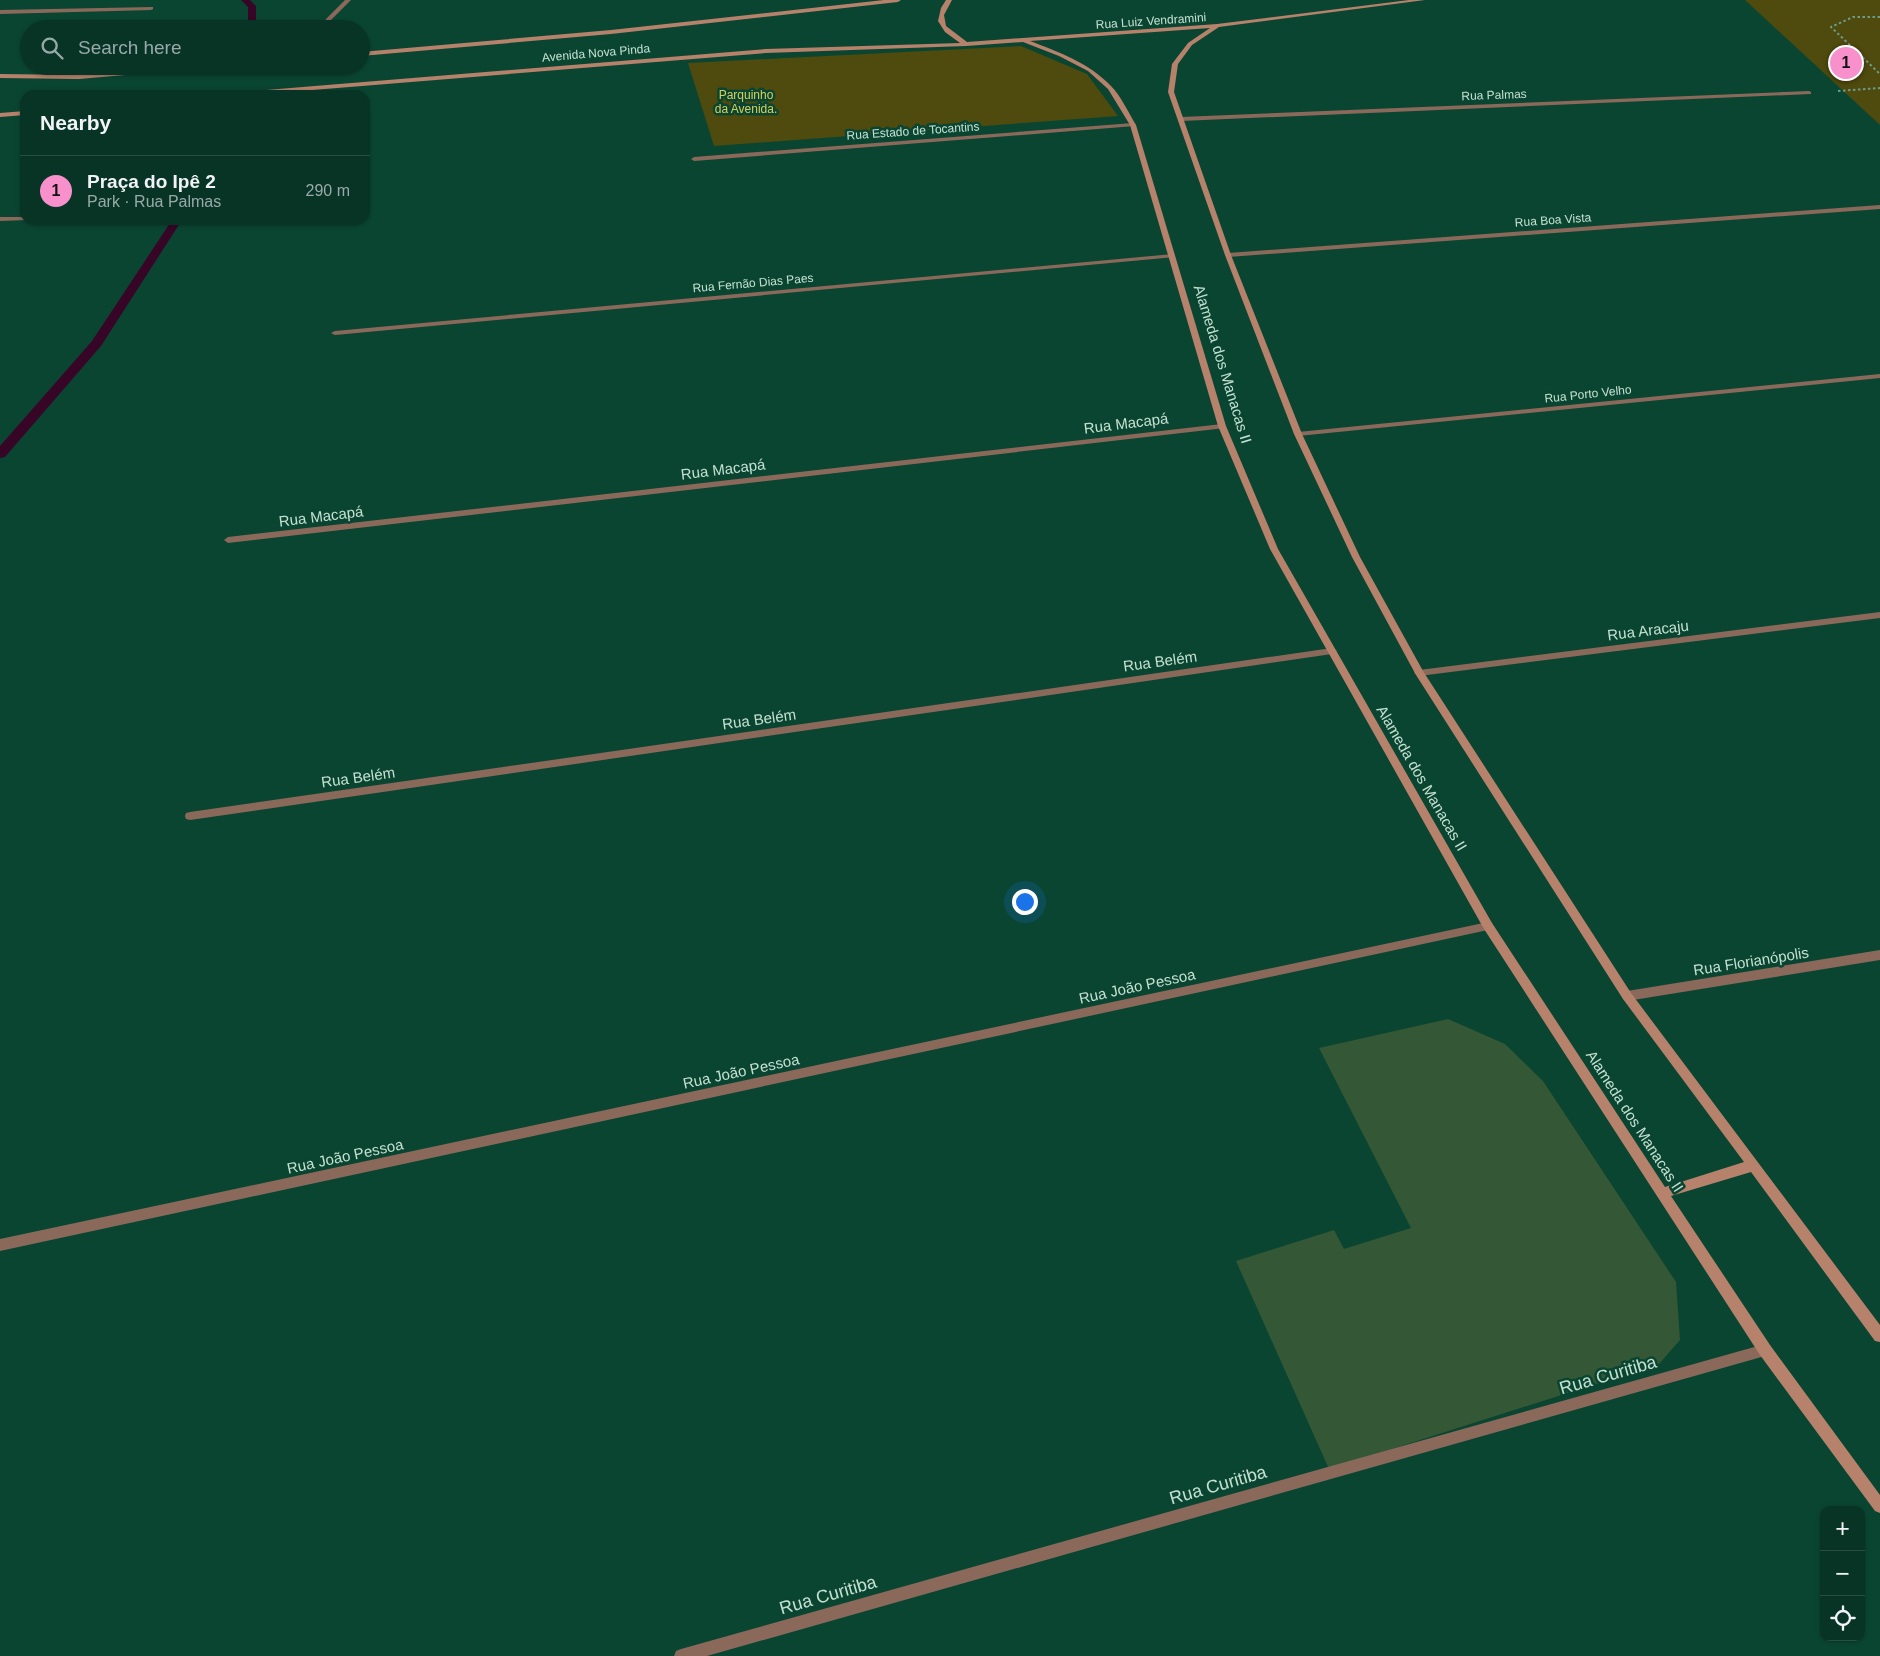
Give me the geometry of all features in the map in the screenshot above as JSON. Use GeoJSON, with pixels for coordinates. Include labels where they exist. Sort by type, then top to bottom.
{"type":"FeatureCollection","features":[{"type":"Feature","properties":{"kind":"street"},"geometry":{"type":"LineString","coordinates":[[328,20],[348,0]]}},
{"type":"Feature","properties":{"kind":"street","name":"Avenida Nova Pinda"},"geometry":{"type":"LineString","coordinates":[[370,53],[611,32],[898,0]]}},
{"type":"Feature","properties":{"kind":"street"},"geometry":{"type":"LineString","coordinates":[[949,0],[941,11],[940,22],[947,32],[966,44]]}},
{"type":"Feature","properties":{"kind":"street","name":"Rua Luiz Vendramini"},"geometry":{"type":"LineString","coordinates":[[966,44],[1217,26],[1338,8],[1422,0]]}},
{"type":"Feature","properties":{"kind":"street"},"geometry":{"type":"LineString","coordinates":[[0,12],[151,8]]}},
{"type":"Feature","properties":{"kind":"street"},"geometry":{"type":"LineString","coordinates":[[1217,26],[1190,44],[1175,64],[1171,92],[1228,255],[1298,434],[1356,557],[1419,673],[1628,996],[1880,1336]]}},
{"type":"Feature","properties":{"kind":"street","name":"Alameda dos Manacas II"},"geometry":{"type":"LineString","coordinates":[[1024,40],[1061,55],[1090,70],[1110,88],[1133,125],[1222,426],[1274,549],[1488,926],[1765,1350],[1880,1506]]}},
{"type":"Feature","properties":{"kind":"street","name":"Avenida Nova Pinda"},"geometry":{"type":"LineString","coordinates":[[290,90],[766,51],[966,44]]}},
{"type":"Feature","properties":{"kind":"street"},"geometry":{"type":"LineString","coordinates":[[0,76],[79,77],[106,75]]}},
{"type":"Feature","properties":{"kind":"street","name":"Rua Palmas"},"geometry":{"type":"LineString","coordinates":[[1181,119],[1809,93]]}},
{"type":"Feature","properties":{"kind":"street"},"geometry":{"type":"LineString","coordinates":[[0,115],[20,113]]}},
{"type":"Feature","properties":{"kind":"street","name":"Rua Estado de Tocantins"},"geometry":{"type":"LineString","coordinates":[[694,159],[1133,125]]}},
{"type":"Feature","properties":{"kind":"street","name":"Rua Boa Vista"},"geometry":{"type":"LineString","coordinates":[[1228,255],[1880,207]]}},
{"type":"Feature","properties":{"kind":"street"},"geometry":{"type":"LineString","coordinates":[[0,219],[20,219]]}},
{"type":"Feature","properties":{"kind":"street","name":"Rua Fernão Dias Paes"},"geometry":{"type":"LineString","coordinates":[[335,333],[1173,256]]}},
{"type":"Feature","properties":{"kind":"street","name":"Rua Porto Velho"},"geometry":{"type":"LineString","coordinates":[[1298,434],[1880,376]]}},
{"type":"Feature","properties":{"kind":"street","name":"Rua Macapá"},"geometry":{"type":"LineString","coordinates":[[228,540],[1222,426]]}},
{"type":"Feature","properties":{"kind":"street","name":"Rua Aracaju"},"geometry":{"type":"LineString","coordinates":[[1419,673],[1880,615]]}},
{"type":"Feature","properties":{"kind":"street","name":"Rua Belém"},"geometry":{"type":"LineString","coordinates":[[190,816],[1332,651]]}},
{"type":"Feature","properties":{"kind":"street","name":"Rua João Pessoa"},"geometry":{"type":"LineString","coordinates":[[0,1245],[1488,926]]}},
{"type":"Feature","properties":{"kind":"street","name":"Rua Florianópolis"},"geometry":{"type":"LineString","coordinates":[[1628,996],[1880,955]]}},
{"type":"Feature","properties":{"kind":"street"},"geometry":{"type":"LineString","coordinates":[[1663,1193],[1754,1164]]}},
{"type":"Feature","properties":{"kind":"street","name":"Rua Curitiba"},"geometry":{"type":"LineString","coordinates":[[681,1656],[1765,1350]]}},
{"type":"Feature","properties":{"kind":"path"},"geometry":{"type":"LineString","coordinates":[[1880,17],[1853,17],[1831,27],[1880,74]]}},
{"type":"Feature","properties":{"kind":"path"},"geometry":{"type":"LineString","coordinates":[[1809,93],[1880,88]]}},
{"type":"Feature","properties":{"kind":"green space"},"geometry":{"type":"Polygon","coordinates":[[[1745,0],[1880,0],[1880,125],[1745,0]]]}},
{"type":"Feature","properties":{"kind":"green space","name":"Parquinho da Avenida."},"geometry":{"type":"Polygon","coordinates":[[[1021,46],[1087,74],[1118,116],[714,146],[688,63],[1021,46]]]}},
{"type":"Feature","properties":{"kind":"building"},"geometry":{"type":"Polygon","coordinates":[[[1448,1019],[1505,1044],[1543,1081],[1676,1282],[1680,1340],[1659,1364],[1329,1469],[1236,1261],[1334,1230],[1344,1249],[1411,1228],[1319,1048],[1448,1019]]]}},
{"type":"Feature","properties":{"kind":"waterway"},"geometry":{"type":"LineString","coordinates":[[245,0],[252,6],[252,20]]}},
{"type":"Feature","properties":{"kind":"waterway"},"geometry":{"type":"LineString","coordinates":[[0,454],[97,343],[174,225]]}},
{"type":"Feature","properties":{"kind":"place","name":"Praça do Ipê 2"},"geometry":{"type":"Point","coordinates":[1846,63]}}]}
